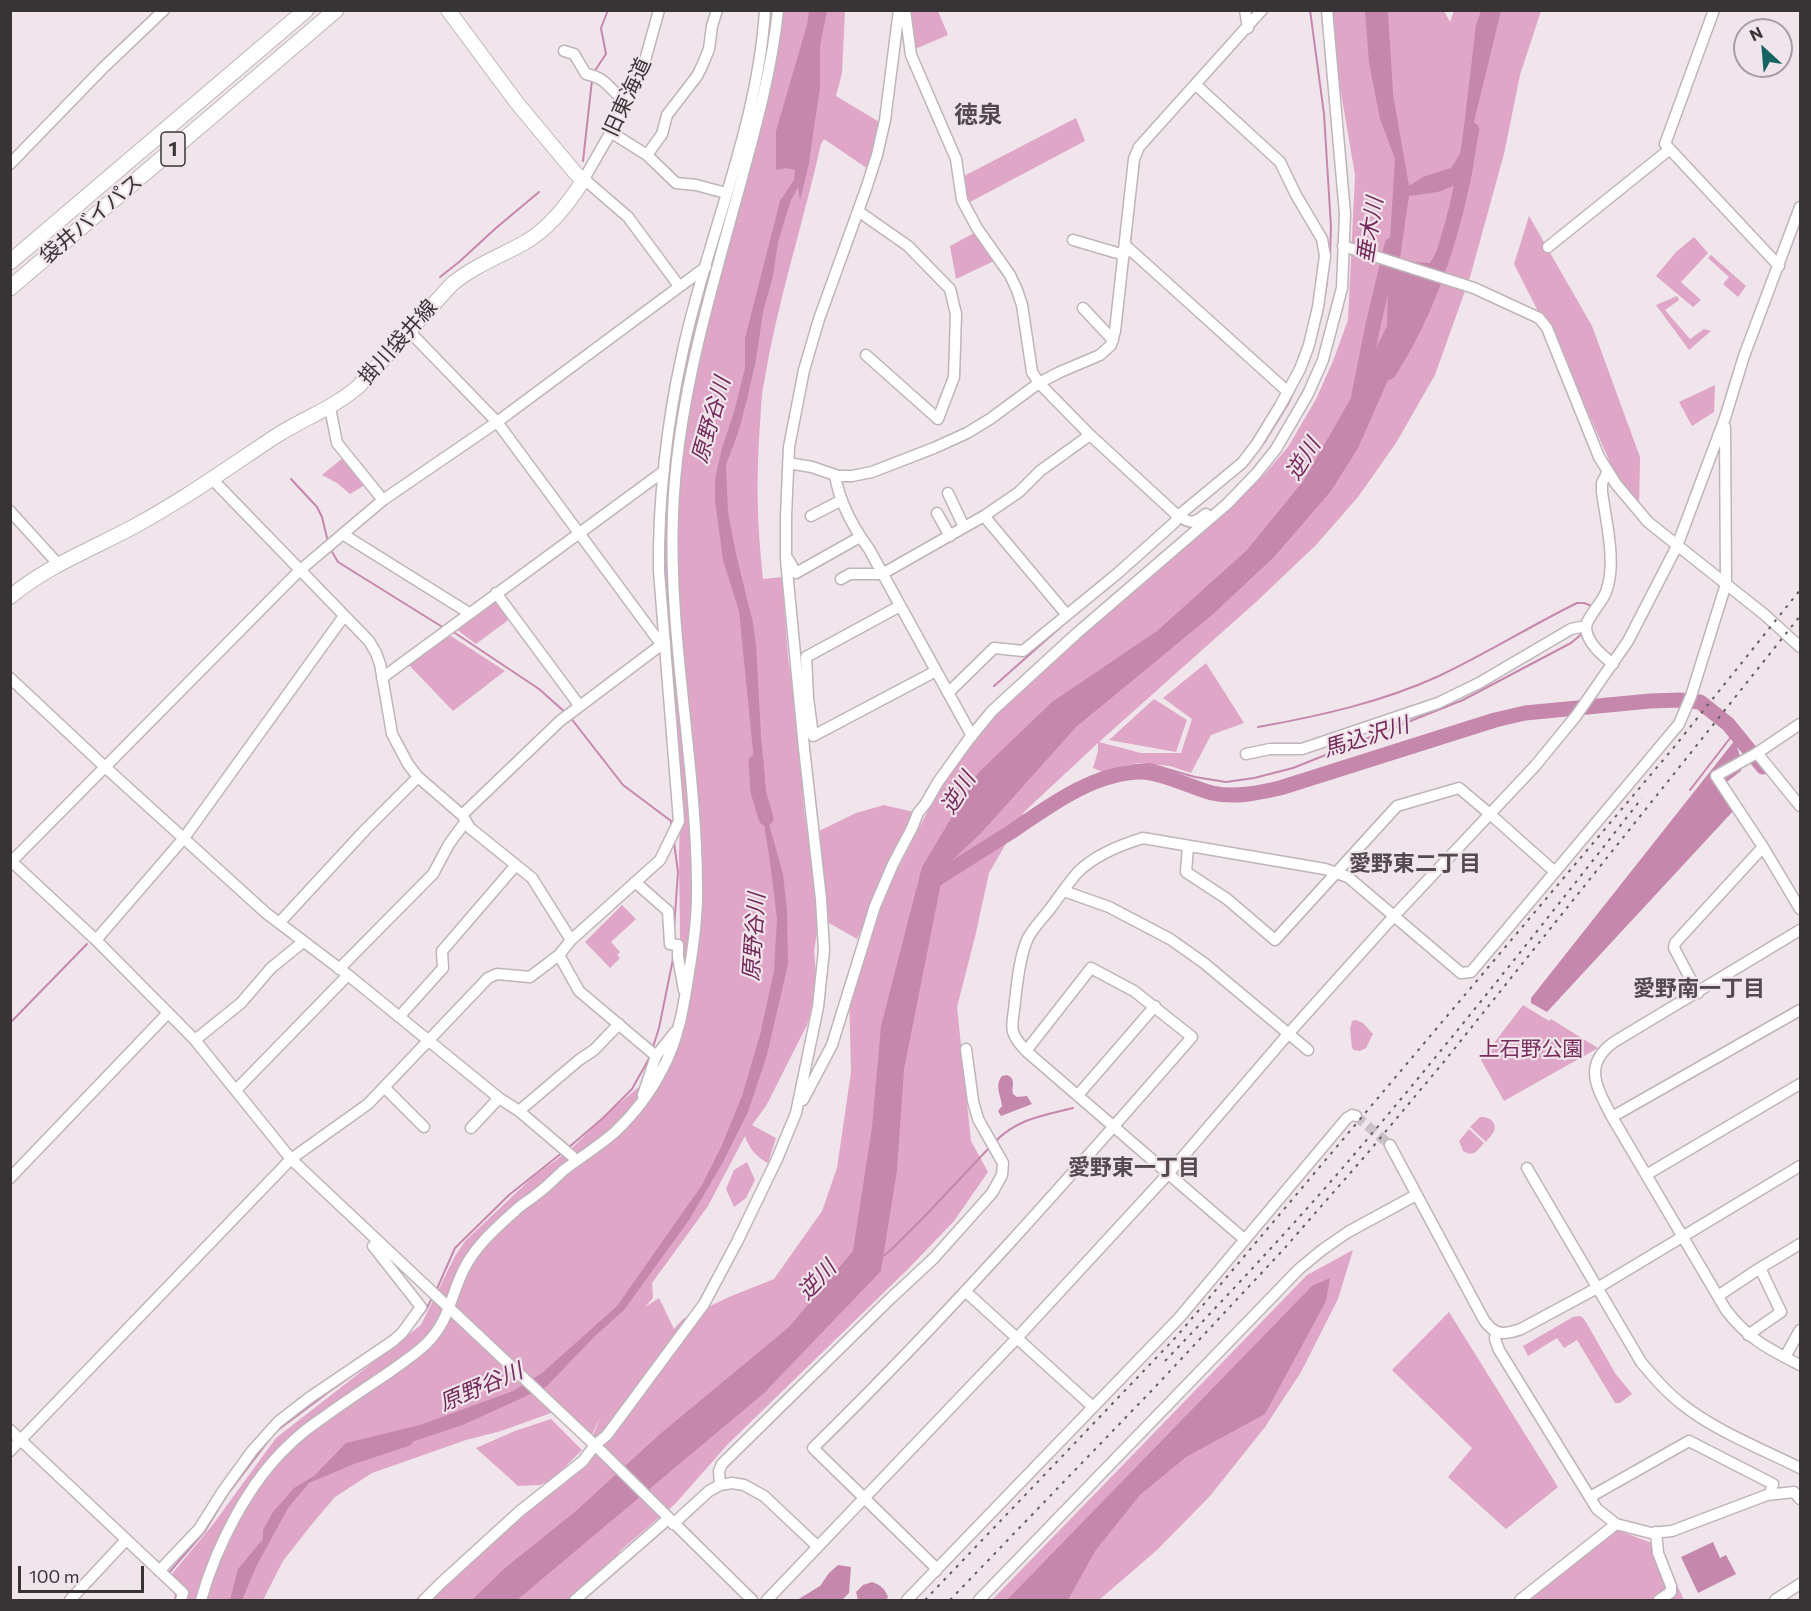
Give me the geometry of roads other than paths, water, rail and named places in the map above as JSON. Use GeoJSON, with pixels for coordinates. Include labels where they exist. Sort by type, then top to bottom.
{"type":"FeatureCollection","features":[{"type":"Feature","properties":{"kind":"highway","name":"袋井バイパス"},"geometry":{"type":"LineString","coordinates":[[10,262],[306,10]]}},
{"type":"Feature","properties":{"kind":"highway","name":"袋井バイパス"},"geometry":{"type":"LineString","coordinates":[[10,288],[336,10]]}},
{"type":"Feature","properties":{"kind":"main road"},"geometry":{"type":"LineString","coordinates":[[448,10],[517,103],[577,175],[584,179]]}},
{"type":"Feature","properties":{"kind":"main road","name":"掛川袋井線"},"geometry":{"type":"LineString","coordinates":[[10,597],[36,577],[134,526],[212,479],[278,435],[330,408],[358,387],[408,330],[463,274],[525,242],[541,230],[571,201],[584,179]]}},
{"type":"Feature","properties":{"kind":"street"},"geometry":{"type":"LineString","coordinates":[[10,164],[104,67],[164,10]]}},
{"type":"Feature","properties":{"kind":"street","name":"旧東海道"},"geometry":{"type":"LineString","coordinates":[[584,179],[612,133],[644,64],[659,10]]}},
{"type":"Feature","properties":{"kind":"street"},"geometry":{"type":"LineString","coordinates":[[647,155],[662,134],[667,115],[702,66],[709,49],[711,26],[717,10]]}},
{"type":"Feature","properties":{"kind":"street"},"geometry":{"type":"LineString","coordinates":[[10,1451],[291,1159],[368,1104],[488,978],[497,974],[530,977],[559,955],[571,940],[660,860],[679,822],[659,571],[658,540],[664,471],[682,354],[747,119],[759,63],[765,10]]}},
{"type":"Feature","properties":{"kind":"street"},"geometry":{"type":"LineString","coordinates":[[201,1600],[229,1529],[263,1473],[289,1445],[313,1425],[428,1342],[446,1318],[463,1271],[474,1252],[514,1212],[609,1136],[639,1106],[666,1064],[677,1038],[695,936],[697,881],[695,834],[673,594],[673,510],[677,461],[683,415],[695,357],[759,114],[771,62],[778,10]]}},
{"type":"Feature","properties":{"kind":"street"},"geometry":{"type":"LineString","coordinates":[[796,1113],[818,1007],[824,950],[821,899],[786,556],[789,447],[804,370],[819,319],[877,155],[885,120],[899,10]]}},
{"type":"Feature","properties":{"kind":"street"},"geometry":{"type":"LineString","coordinates":[[905,10],[911,55],[956,159],[962,200],[977,228],[1010,275],[1017,290],[1022,305],[1032,372],[1039,383],[1090,435],[1178,516],[1189,523],[1196,522],[1250,481]]}},
{"type":"Feature","properties":{"kind":"street"},"geometry":{"type":"LineString","coordinates":[[1245,10],[1248,27]]}},
{"type":"Feature","properties":{"kind":"street"},"geometry":{"type":"LineString","coordinates":[[788,463],[812,467],[835,475],[852,476],[872,472],[967,433],[1039,383],[1100,355],[1112,345],[1134,159],[1139,147],[1262,10]]}},
{"type":"Feature","properties":{"kind":"street"},"geometry":{"type":"LineString","coordinates":[[424,1600],[520,1511],[583,1461],[594,1445],[607,1435],[704,1304],[777,1159],[796,1113],[832,1045],[875,906],[918,813],[938,782],[992,711],[1031,674],[1227,504],[1250,481],[1276,449],[1290,427],[1323,360],[1342,288],[1345,214],[1327,10]]}},
{"type":"Feature","properties":{"kind":"street"},"geometry":{"type":"LineString","coordinates":[[1714,10],[1665,144],[1779,266]]}},
{"type":"Feature","properties":{"kind":"street"},"geometry":{"type":"LineString","coordinates":[[564,51],[574,54],[586,74],[603,80],[627,101]]}},
{"type":"Feature","properties":{"kind":"street"},"geometry":{"type":"LineString","coordinates":[[948,693],[994,648],[1023,651],[1143,551],[1175,522],[1178,516],[1242,463],[1256,445],[1300,369],[1309,345],[1318,307],[1325,256],[1322,239],[1280,162],[1196,85]]}},
{"type":"Feature","properties":{"kind":"street"},"geometry":{"type":"LineString","coordinates":[[612,133],[647,155],[676,183],[696,184],[726,193]]}},
{"type":"Feature","properties":{"kind":"street"},"geometry":{"type":"LineString","coordinates":[[1548,247],[1670,148]]}},
{"type":"Feature","properties":{"kind":"street"},"geometry":{"type":"LineString","coordinates":[[584,179],[628,217],[680,286]]}},
{"type":"Feature","properties":{"kind":"street"},"geometry":{"type":"LineString","coordinates":[[766,1600],[1017,1338],[1168,1174],[1289,1033],[1394,916],[1535,766],[1576,716],[1628,641],[1677,546],[1725,418],[1744,356],[1800,207]]}},
{"type":"Feature","properties":{"kind":"street"},"geometry":{"type":"LineString","coordinates":[[858,211],[908,246],[950,289],[956,314],[954,377],[938,419],[866,355]]}},
{"type":"Feature","properties":{"kind":"street"},"geometry":{"type":"LineString","coordinates":[[1073,240],[1124,250],[1288,392]]}},
{"type":"Feature","properties":{"kind":"street"},"geometry":{"type":"LineString","coordinates":[[1345,246],[1474,288],[1539,318],[1547,328],[1599,457],[1616,484],[1648,522],[1765,615],[1800,647]]}},
{"type":"Feature","properties":{"kind":"street"},"geometry":{"type":"LineString","coordinates":[[706,267],[497,422],[383,500],[344,536],[299,571],[11,861],[96,940],[195,1040],[291,1159],[594,1445],[752,1600]]}},
{"type":"Feature","properties":{"kind":"street"},"geometry":{"type":"LineString","coordinates":[[1083,308],[1113,340]]}},
{"type":"Feature","properties":{"kind":"street"},"geometry":{"type":"LineString","coordinates":[[408,330],[497,422],[663,643]]}},
{"type":"Feature","properties":{"kind":"street"},"geometry":{"type":"LineString","coordinates":[[330,408],[337,442],[383,500]]}},
{"type":"Feature","properties":{"kind":"street"},"geometry":{"type":"LineString","coordinates":[[1244,1239],[1017,1041],[1011,1020],[1016,984],[1028,938],[1078,872],[1090,862],[1122,845],[1143,838],[1325,869],[1348,877],[1461,973],[1470,972],[1679,724],[1691,696],[1726,584],[1725,418]]}},
{"type":"Feature","properties":{"kind":"street"},"geometry":{"type":"LineString","coordinates":[[841,579],[850,574],[882,574],[950,536],[1019,492],[1040,471],[1090,435]]}},
{"type":"Feature","properties":{"kind":"street"},"geometry":{"type":"LineString","coordinates":[[382,678],[664,471]]}},
{"type":"Feature","properties":{"kind":"street"},"geometry":{"type":"LineString","coordinates":[[1608,471],[1602,483],[1611,551],[1607,591],[1602,603],[1586,626],[1588,635],[1599,652],[1613,664]]}},
{"type":"Feature","properties":{"kind":"street"},"geometry":{"type":"LineString","coordinates":[[835,475],[837,490],[860,537],[972,736]]}},
{"type":"Feature","properties":{"kind":"street"},"geometry":{"type":"LineString","coordinates":[[212,479],[369,641],[376,653],[392,734],[400,752],[418,777],[464,818],[470,828],[532,878],[571,940]]}},
{"type":"Feature","properties":{"kind":"street"},"geometry":{"type":"LineString","coordinates":[[948,493],[964,527]]}},
{"type":"Feature","properties":{"kind":"street"},"geometry":{"type":"LineString","coordinates":[[811,516],[842,500]]}},
{"type":"Feature","properties":{"kind":"street"},"geometry":{"type":"LineString","coordinates":[[10,511],[59,565]]}},
{"type":"Feature","properties":{"kind":"street"},"geometry":{"type":"LineString","coordinates":[[937,513],[950,536]]}},
{"type":"Feature","properties":{"kind":"street"},"geometry":{"type":"LineString","coordinates":[[984,516],[1067,615]]}},
{"type":"Feature","properties":{"kind":"street"},"geometry":{"type":"LineString","coordinates":[[344,536],[469,614]]}},
{"type":"Feature","properties":{"kind":"street"},"geometry":{"type":"LineString","coordinates":[[786,556],[796,573],[860,537]]}},
{"type":"Feature","properties":{"kind":"street"},"geometry":{"type":"LineString","coordinates":[[496,594],[579,705]]}},
{"type":"Feature","properties":{"kind":"street"},"geometry":{"type":"LineString","coordinates":[[900,606],[806,657],[813,736],[936,671]]}},
{"type":"Feature","properties":{"kind":"street"},"geometry":{"type":"LineString","coordinates":[[96,940],[184,838],[344,616]]}},
{"type":"Feature","properties":{"kind":"street"},"geometry":{"type":"LineString","coordinates":[[1246,754],[1270,749],[1302,749],[1438,704],[1516,663],[1571,629],[1586,626]]}},
{"type":"Feature","properties":{"kind":"street"},"geometry":{"type":"LineString","coordinates":[[236,1090],[433,874],[464,818],[560,721],[663,643]]}},
{"type":"Feature","properties":{"kind":"street"},"geometry":{"type":"LineString","coordinates":[[10,678],[266,913],[499,1098],[519,1111],[572,1156]]}},
{"type":"Feature","properties":{"kind":"street"},"geometry":{"type":"LineString","coordinates":[[1800,724],[1754,755],[1716,776],[1763,847],[1800,909]]}},
{"type":"Feature","properties":{"kind":"street"},"geometry":{"type":"LineString","coordinates":[[1754,755],[1800,806]]}},
{"type":"Feature","properties":{"kind":"street"},"geometry":{"type":"LineString","coordinates":[[279,923],[366,828],[418,777]]}},
{"type":"Feature","properties":{"kind":"street"},"geometry":{"type":"LineString","coordinates":[[1188,846],[1186,872],[1227,899],[1275,940],[1397,806],[1459,788],[1555,872]]}},
{"type":"Feature","properties":{"kind":"street"},"geometry":{"type":"LineString","coordinates":[[1698,993],[1674,948],[1675,943],[1763,847]]}},
{"type":"Feature","properties":{"kind":"street"},"geometry":{"type":"LineString","coordinates":[[399,1017],[443,968],[442,951],[516,865]]}},
{"type":"Feature","properties":{"kind":"street"},"geometry":{"type":"LineString","coordinates":[[635,882],[668,911],[670,944],[678,945],[678,957],[686,996]]}},
{"type":"Feature","properties":{"kind":"street"},"geometry":{"type":"LineString","coordinates":[[1064,891],[1109,907],[1170,939],[1204,963],[1308,1050]]}},
{"type":"Feature","properties":{"kind":"street"},"geometry":{"type":"LineString","coordinates":[[1800,930],[1614,1042],[1598,1058],[1595,1069],[1597,1086],[1612,1117],[1736,1323],[1760,1344],[1800,1365]]}},
{"type":"Feature","properties":{"kind":"street"},"geometry":{"type":"LineString","coordinates":[[195,1040],[241,1003],[271,968],[303,942]]}},
{"type":"Feature","properties":{"kind":"street"},"geometry":{"type":"LineString","coordinates":[[559,955],[579,991],[656,1056]]}},
{"type":"Feature","properties":{"kind":"street"},"geometry":{"type":"LineString","coordinates":[[936,1571],[934,1566],[813,1448],[965,1291],[1114,1127],[1192,1037],[1134,991],[1091,968],[1026,1051]]}},
{"type":"Feature","properties":{"kind":"street"},"geometry":{"type":"LineString","coordinates":[[1078,1095],[1155,1006]]}},
{"type":"Feature","properties":{"kind":"street"},"geometry":{"type":"LineString","coordinates":[[1612,1117],[1800,1010]]}},
{"type":"Feature","properties":{"kind":"street"},"geometry":{"type":"LineString","coordinates":[[10,1178],[168,1013]]}},
{"type":"Feature","properties":{"kind":"street"},"geometry":{"type":"LineString","coordinates":[[639,1106],[656,1056],[675,1032],[681,1019]]}},
{"type":"Feature","properties":{"kind":"street"},"geometry":{"type":"LineString","coordinates":[[519,1111],[594,1050],[619,1024]]}},
{"type":"Feature","properties":{"kind":"street"},"geometry":{"type":"LineString","coordinates":[[720,1485],[719,1471],[722,1464],[934,1258],[992,1193],[1002,1175],[1003,1163],[978,1119],[973,1101],[966,1049]]}},
{"type":"Feature","properties":{"kind":"street"},"geometry":{"type":"LineString","coordinates":[[1646,1175],[1800,1084]]}},
{"type":"Feature","properties":{"kind":"street"},"geometry":{"type":"LineString","coordinates":[[384,1087],[424,1127]]}},
{"type":"Feature","properties":{"kind":"street"},"geometry":{"type":"LineString","coordinates":[[471,1128],[499,1098]]}},
{"type":"Feature","properties":{"kind":"street"},"geometry":{"type":"LineString","coordinates":[[907,1600],[1179,1318],[1347,1119],[1352,1115],[1356,1116]]}},
{"type":"Feature","properties":{"kind":"street"},"geometry":{"type":"LineString","coordinates":[[535,1196],[547,1179],[572,1156],[600,1138],[609,1136]]}},
{"type":"Feature","properties":{"kind":"street"},"geometry":{"type":"LineString","coordinates":[[1390,1145],[1484,1320],[1490,1329],[1508,1333],[1521,1329],[1599,1287],[1800,1166]]}},
{"type":"Feature","properties":{"kind":"street"},"geometry":{"type":"LineString","coordinates":[[1527,1168],[1641,1362],[1668,1393],[1711,1424],[1800,1468]]}},
{"type":"Feature","properties":{"kind":"street"},"geometry":{"type":"LineString","coordinates":[[979,1600],[1299,1269],[1348,1232],[1416,1195]]}},
{"type":"Feature","properties":{"kind":"street"},"geometry":{"type":"LineString","coordinates":[[159,1571],[199,1529],[222,1491],[252,1451],[278,1422],[393,1341],[402,1333],[421,1307],[373,1246],[378,1242]]}},
{"type":"Feature","properties":{"kind":"street"},"geometry":{"type":"LineString","coordinates":[[1719,1296],[1800,1244]]}},
{"type":"Feature","properties":{"kind":"street"},"geometry":{"type":"LineString","coordinates":[[1748,1335],[1781,1312],[1760,1268]]}},
{"type":"Feature","properties":{"kind":"street"},"geometry":{"type":"LineString","coordinates":[[965,1291],[1093,1407]]}},
{"type":"Feature","properties":{"kind":"street"},"geometry":{"type":"LineString","coordinates":[[1785,1357],[1800,1330]]}},
{"type":"Feature","properties":{"kind":"street"},"geometry":{"type":"LineString","coordinates":[[1496,1332],[1495,1339],[1499,1350],[1597,1509],[1616,1524],[1656,1532],[1672,1532],[1770,1494],[1794,1492],[1800,1499]]}},
{"type":"Feature","properties":{"kind":"street"},"geometry":{"type":"LineString","coordinates":[[10,1430],[183,1593],[181,1600]]}},
{"type":"Feature","properties":{"kind":"street"},"geometry":{"type":"LineString","coordinates":[[1590,1497],[1689,1441],[1773,1484],[1770,1494]]}},
{"type":"Feature","properties":{"kind":"street"},"geometry":{"type":"LineString","coordinates":[[575,1600],[669,1520],[720,1485],[732,1483],[755,1490],[818,1546]]}},
{"type":"Feature","properties":{"kind":"street"},"geometry":{"type":"LineString","coordinates":[[1520,1600],[1616,1524]]}},
{"type":"Feature","properties":{"kind":"street"},"geometry":{"type":"LineString","coordinates":[[1656,1532],[1658,1553],[1671,1586],[1671,1592],[1659,1600]]}},
{"type":"Feature","properties":{"kind":"street"},"geometry":{"type":"LineString","coordinates":[[70,1600],[126,1540]]}},
{"type":"Feature","properties":{"kind":"street"},"geometry":{"type":"LineString","coordinates":[[1775,1600],[1800,1584]]}},
{"type":"Feature","properties":{"kind":"waterway"},"geometry":{"type":"LineString","coordinates":[[594,72],[606,54],[601,28],[608,10]]}},
{"type":"Feature","properties":{"kind":"waterway"},"geometry":{"type":"LineString","coordinates":[[1310,10],[1324,114],[1331,227],[1330,255]]}},
{"type":"Feature","properties":{"kind":"waterway"},"geometry":{"type":"LineString","coordinates":[[583,161],[592,80]]}},
{"type":"Feature","properties":{"kind":"waterway","name":"逆川"},"geometry":{"type":"LineString","coordinates":[[1389,372],[1414,327],[1435,279],[1451,230],[1472,130]]}},
{"type":"Feature","properties":{"kind":"waterway"},"geometry":{"type":"LineString","coordinates":[[440,277],[539,192]]}},
{"type":"Feature","properties":{"kind":"waterway","name":"垂木川"},"geometry":{"type":"LineString","coordinates":[[1359,395],[1392,245]]}},
{"type":"Feature","properties":{"kind":"waterway"},"geometry":{"type":"LineString","coordinates":[[1325,294],[1327,282]]}},
{"type":"Feature","properties":{"kind":"waterway"},"geometry":{"type":"LineString","coordinates":[[1264,443],[1293,393]]}},
{"type":"Feature","properties":{"kind":"waterway"},"geometry":{"type":"LineString","coordinates":[[291,479],[317,507],[328,542]]}},
{"type":"Feature","properties":{"kind":"waterway"},"geometry":{"type":"LineString","coordinates":[[331,550],[338,562],[444,628]]}},
{"type":"Feature","properties":{"kind":"waterway"},"geometry":{"type":"LineString","coordinates":[[1258,727],[1373,701],[1439,676],[1577,603],[1592,606]]}},
{"type":"Feature","properties":{"kind":"waterway"},"geometry":{"type":"LineString","coordinates":[[994,686],[1063,625]]}},
{"type":"Feature","properties":{"kind":"waterway"},"geometry":{"type":"LineString","coordinates":[[452,631],[539,689],[566,713]]}},
{"type":"Feature","properties":{"kind":"waterway"},"geometry":{"type":"LineString","coordinates":[[1077,792],[1110,773],[1135,765],[1150,764],[1195,777],[1226,782],[1254,778],[1293,768],[1463,700],[1571,643],[1583,633]]}},
{"type":"Feature","properties":{"kind":"waterway","name":"馬込沢川"},"geometry":{"type":"LineString","coordinates":[[926,886],[1056,802],[1089,784],[1107,778],[1142,772],[1167,777],[1212,793],[1229,795],[1255,793],[1280,788],[1495,720],[1525,713],[1650,701],[1700,702],[1728,724],[1763,767]]}},
{"type":"Feature","properties":{"kind":"waterway"},"geometry":{"type":"LineString","coordinates":[[570,717],[623,785],[671,821],[671,825]]}},
{"type":"Feature","properties":{"kind":"waterway"},"geometry":{"type":"LineString","coordinates":[[1690,790],[1734,733],[1728,724]]}},
{"type":"Feature","properties":{"kind":"waterway","name":"原野谷川"},"geometry":{"type":"LineString","coordinates":[[756,762],[758,791],[766,818]]}},
{"type":"Feature","properties":{"kind":"waterway"},"geometry":{"type":"LineString","coordinates":[[674,842],[678,872],[674,929]]}},
{"type":"Feature","properties":{"kind":"waterway"},"geometry":{"type":"LineString","coordinates":[[10,1023],[87,944]]}},
{"type":"Feature","properties":{"kind":"waterway"},"geometry":{"type":"LineString","coordinates":[[652,1050],[659,1028],[673,959]]}},
{"type":"Feature","properties":{"kind":"waterway"},"geometry":{"type":"LineString","coordinates":[[568,1148],[632,1089],[651,1055]]}},
{"type":"Feature","properties":{"kind":"waterway"},"geometry":{"type":"LineString","coordinates":[[995,1142],[1003,1134],[1022,1123],[1073,1108]]}},
{"type":"Feature","properties":{"kind":"waterway"},"geometry":{"type":"LineString","coordinates":[[882,1257],[924,1217],[989,1148]]}},
{"type":"Feature","properties":{"kind":"waterway"},"geometry":{"type":"LineString","coordinates":[[436,1291],[455,1248],[509,1195],[563,1152]]}},
{"type":"Feature","properties":{"kind":"waterway"},"geometry":{"type":"LineString","coordinates":[[415,1324],[433,1296]]}},
{"type":"Feature","properties":{"kind":"waterway"},"geometry":{"type":"LineString","coordinates":[[278,1430],[397,1344]]}},
{"type":"Feature","properties":{"kind":"waterway"},"geometry":{"type":"LineString","coordinates":[[167,1575],[205,1531],[227,1495],[272,1436]]}},
{"type":"Feature","properties":{"kind":"waterway","name":"原野谷川"},"geometry":{"type":"LineString","coordinates":[[358,1455],[406,1439]]}},
{"type":"Feature","properties":{"kind":"waterway"},"geometry":{"type":"LineString","coordinates":[[168,1586],[176,1594],[175,1600]]}},
{"type":"Feature","properties":{"kind":"tunnel"},"geometry":{"type":"LineString","coordinates":[[1356,1116],[1390,1145]]}},
{"type":"Feature","properties":{"kind":"railway"},"geometry":{"type":"LineString","coordinates":[[925,1600],[1177,1336],[1675,746],[1800,590]]}},
{"type":"Feature","properties":{"kind":"railway"},"geometry":{"type":"LineString","coordinates":[[950,1600],[1156,1386],[1283,1250],[1366,1155],[1447,1058],[1800,616]]}},
{"type":"Feature","properties":{"kind":"railway"},"geometry":{"type":"LineString","coordinates":[[1165,1361],[1352,1157],[1463,1024],[1642,798]]}},
{"type":"Feature","properties":{"kind":"district","name":"徳泉"},"geometry":{"type":"Point","coordinates":[978,115]}},
{"type":"Feature","properties":{"kind":"district","name":"愛野東二丁目"},"geometry":{"type":"Point","coordinates":[1415,864]}},
{"type":"Feature","properties":{"kind":"district","name":"愛野南一丁目"},"geometry":{"type":"Point","coordinates":[1699,989]}},
{"type":"Feature","properties":{"kind":"district","name":"愛野東一丁目"},"geometry":{"type":"Point","coordinates":[1134,1168]}},
{"type":"Feature","properties":{"kind":"park label","name":"上石野公園"},"geometry":{"type":"Point","coordinates":[1531,1049]}}]}
